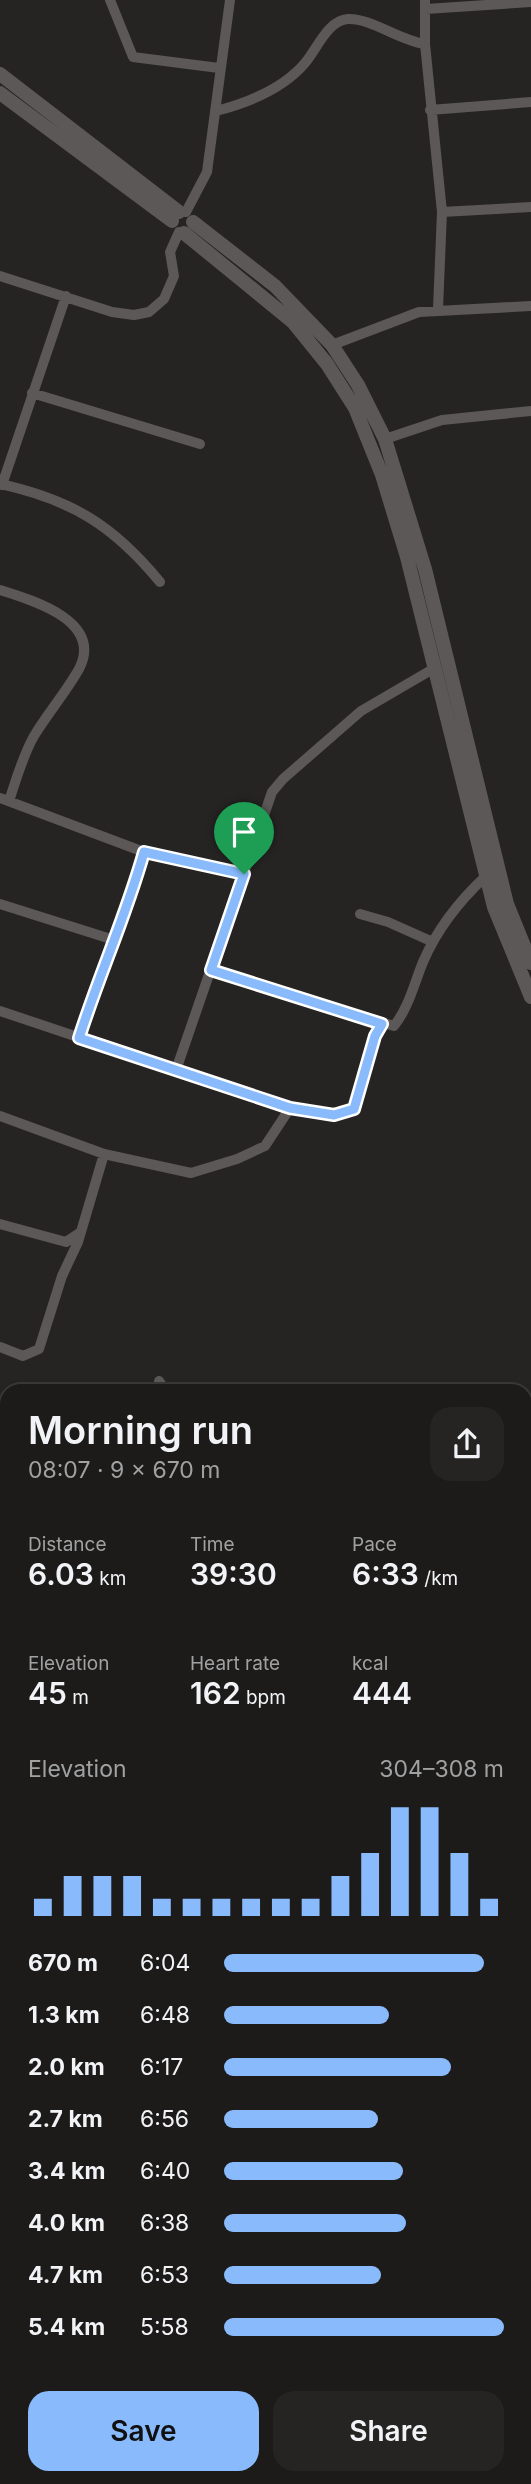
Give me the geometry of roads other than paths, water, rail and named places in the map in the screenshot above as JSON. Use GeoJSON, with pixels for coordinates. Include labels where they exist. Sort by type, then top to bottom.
{"type":"FeatureCollection","features":[{"type":"Feature","properties":{"kind":"main road"},"geometry":{"type":"LineString","coordinates":[[0,74],[182,222],[293,322],[344,389],[369,442],[397,522],[486,876],[517,969],[531,997]]}},
{"type":"Feature","properties":{"kind":"main road"},"geometry":{"type":"LineString","coordinates":[[0,93],[275,286],[332,345],[385,439],[425,569],[503,891],[531,964]]}},
{"type":"Feature","properties":{"kind":"street"},"geometry":{"type":"LineString","coordinates":[[110,0],[132,57],[219,68]]}},
{"type":"Feature","properties":{"kind":"street"},"geometry":{"type":"LineString","coordinates":[[0,276],[113,312],[134,315],[149,312],[164,299],[174,276],[170,252],[207,172],[230,0]]}},
{"type":"Feature","properties":{"kind":"street"},"geometry":{"type":"LineString","coordinates":[[438,309],[442,212],[430,110],[425,44],[426,5],[531,2]]}},
{"type":"Feature","properties":{"kind":"street"},"geometry":{"type":"LineString","coordinates":[[216,111],[236,106],[278,86],[304,65],[335,23],[346,19],[358,20],[402,39],[425,44]]}},
{"type":"Feature","properties":{"kind":"street"},"geometry":{"type":"LineString","coordinates":[[430,110],[531,102]]}},
{"type":"Feature","properties":{"kind":"street"},"geometry":{"type":"LineString","coordinates":[[442,212],[531,207]]}},
{"type":"Feature","properties":{"kind":"street"},"geometry":{"type":"LineString","coordinates":[[66,296],[1,484],[45,494],[92,518],[132,550],[160,582]]}},
{"type":"Feature","properties":{"kind":"street"},"geometry":{"type":"LineString","coordinates":[[332,345],[401,317],[438,309],[531,306]]}},
{"type":"Feature","properties":{"kind":"street"},"geometry":{"type":"LineString","coordinates":[[32,393],[200,444]]}},
{"type":"Feature","properties":{"kind":"street"},"geometry":{"type":"LineString","coordinates":[[385,439],[442,420],[531,411]]}},
{"type":"Feature","properties":{"kind":"street"},"geometry":{"type":"LineString","coordinates":[[0,590],[47,607],[63,617],[77,629],[84,647],[80,666],[33,737],[4,800],[144,852],[244,874]]}},
{"type":"Feature","properties":{"kind":"street"},"geometry":{"type":"LineString","coordinates":[[176,1070],[272,792],[283,779],[361,710],[433,669]]}},
{"type":"Feature","properties":{"kind":"street"},"geometry":{"type":"LineString","coordinates":[[79,1038],[144,852]]}},
{"type":"Feature","properties":{"kind":"street"},"geometry":{"type":"LineString","coordinates":[[211,970],[394,1026],[402,1016],[433,942],[450,912],[486,876]]}},
{"type":"Feature","properties":{"kind":"street"},"geometry":{"type":"LineString","coordinates":[[0,904],[114,940]]}},
{"type":"Feature","properties":{"kind":"street"},"geometry":{"type":"LineString","coordinates":[[360,914],[388,922],[433,942]]}},
{"type":"Feature","properties":{"kind":"street"},"geometry":{"type":"LineString","coordinates":[[0,1012],[290,1108],[334,1115],[354,1109],[375,1036],[382,1024]]}},
{"type":"Feature","properties":{"kind":"street"},"geometry":{"type":"LineString","coordinates":[[0,1116],[104,1154],[191,1172],[237,1159],[265,1146],[290,1108]]}},
{"type":"Feature","properties":{"kind":"street"},"geometry":{"type":"LineString","coordinates":[[0,1347],[23,1356],[39,1349],[62,1276],[81,1232],[104,1154]]}},
{"type":"Feature","properties":{"kind":"street"},"geometry":{"type":"LineString","coordinates":[[0,1224],[66,1242],[81,1232]]}}]}
